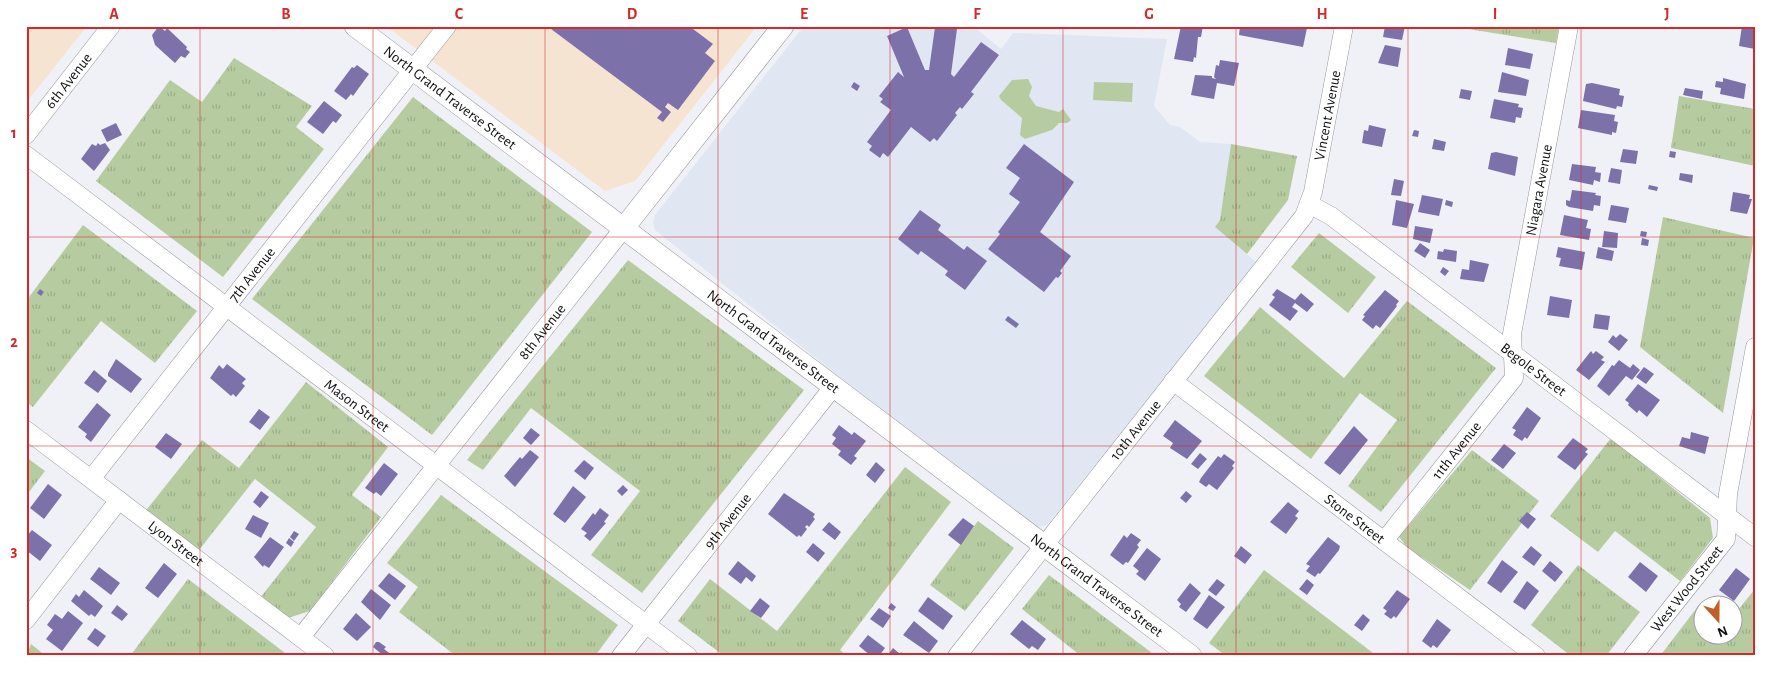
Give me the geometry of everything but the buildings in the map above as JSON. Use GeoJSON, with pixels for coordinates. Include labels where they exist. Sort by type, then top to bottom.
{"type":"FeatureCollection","features":[{"type":"Feature","properties":{"kind":"street","name":"6th Avenue"},"geometry":{"type":"LineString","coordinates":[[26,135],[111,26]]}},
{"type":"Feature","properties":{"kind":"street","name":"North Grand Traverse Street"},"geometry":{"type":"LineString","coordinates":[[355,26],[623,230],[834,386],[1191,656]]}},
{"type":"Feature","properties":{"kind":"street","name":"7th Avenue"},"geometry":{"type":"LineString","coordinates":[[91,479],[447,26]]}},
{"type":"Feature","properties":{"kind":"street","name":"8th Avenue"},"geometry":{"type":"LineString","coordinates":[[300,637],[783,26]]}},
{"type":"Feature","properties":{"kind":"street","name":"Vincent Avenue"},"geometry":{"type":"LineString","coordinates":[[1310,204],[1344,26]]}},
{"type":"Feature","properties":{"kind":"street","name":"Niagara Avenue"},"geometry":{"type":"LineString","coordinates":[[1513,354],[1514,325],[1569,26]]}},
{"type":"Feature","properties":{"kind":"street","name":"Mason Street"},"geometry":{"type":"LineString","coordinates":[[26,155],[688,656]]}},
{"type":"Feature","properties":{"kind":"street","name":"Begole Street"},"geometry":{"type":"LineString","coordinates":[[1310,204],[1331,216],[1755,537]]}},
{"type":"Feature","properties":{"kind":"street","name":"10th Avenue"},"geometry":{"type":"LineString","coordinates":[[957,656],[1173,381],[1290,236],[1310,204]]}},
{"type":"Feature","properties":{"kind":"street","name":"West Wood Street"},"geometry":{"type":"LineString","coordinates":[[1632,656],[1726,539],[1730,486],[1752,375],[1755,347]]}},
{"type":"Feature","properties":{"kind":"street","name":"11th Avenue"},"geometry":{"type":"LineString","coordinates":[[1384,541],[1511,385],[1515,374],[1513,354]]}},
{"type":"Feature","properties":{"kind":"street","name":"Stone Street"},"geometry":{"type":"LineString","coordinates":[[1173,381],[1536,656]]}},
{"type":"Feature","properties":{"kind":"street","name":"9th Avenue"},"geometry":{"type":"LineString","coordinates":[[621,656],[834,386]]}},
{"type":"Feature","properties":{"kind":"street","name":"Lyon Street"},"geometry":{"type":"LineString","coordinates":[[26,430],[325,656]]}},
{"type":"Feature","properties":{"kind":"street"},"geometry":{"type":"LineString","coordinates":[[26,620],[118,500]]}},
{"type":"Feature","properties":{"kind":"shaded area"},"geometry":{"type":"Polygon","coordinates":[[[26,26],[87,26],[26,103],[26,26]]]}},
{"type":"Feature","properties":{"kind":"shaded area"},"geometry":{"type":"Polygon","coordinates":[[[386,26],[757,26],[635,181],[605,191],[386,26]]]}},
{"type":"Feature","properties":{"kind":"shaded area"},"geometry":{"type":"Polygon","coordinates":[[[804,26],[973,26],[1001,49],[1013,33],[1167,39],[1154,106],[1170,125],[1180,127],[1200,142],[1231,144],[1220,220],[1215,227],[1257,263],[1047,525],[1039,527],[1031,523],[842,379],[655,230],[653,222],[655,215],[804,26]]]}},
{"type":"Feature","properties":{"kind":"green space"},"geometry":{"type":"Polygon","coordinates":[[[1469,26],[1559,26],[1556,43],[1468,29],[1469,26]]]}},
{"type":"Feature","properties":{"kind":"green space"},"geometry":{"type":"Polygon","coordinates":[[[234,58],[312,106],[296,127],[324,149],[223,277],[96,181],[170,80],[202,102],[234,58]]]}},
{"type":"Feature","properties":{"kind":"green space"},"geometry":{"type":"Polygon","coordinates":[[[1028,79],[1032,87],[1029,96],[1036,106],[1059,112],[1063,109],[1071,120],[1067,123],[1059,123],[1052,130],[1025,139],[1020,135],[1022,118],[1001,100],[999,96],[1012,80],[1028,79]]]}},
{"type":"Feature","properties":{"kind":"green space"},"geometry":{"type":"Polygon","coordinates":[[[1094,82],[1133,83],[1132,102],[1093,100],[1094,82]]]}},
{"type":"Feature","properties":{"kind":"green space"},"geometry":{"type":"Polygon","coordinates":[[[1679,96],[1755,109],[1755,166],[1671,148],[1679,96]]]}},
{"type":"Feature","properties":{"kind":"green space"},"geometry":{"type":"Polygon","coordinates":[[[413,97],[592,232],[432,435],[252,299],[413,97]]]}},
{"type":"Feature","properties":{"kind":"green space"},"geometry":{"type":"Polygon","coordinates":[[[1231,144],[1297,156],[1288,200],[1247,254],[1215,227],[1220,220],[1231,144]]]}},
{"type":"Feature","properties":{"kind":"green space"},"geometry":{"type":"Polygon","coordinates":[[[1663,217],[1754,238],[1723,413],[1640,347],[1663,217]]]}},
{"type":"Feature","properties":{"kind":"green space"},"geometry":{"type":"Polygon","coordinates":[[[83,225],[197,311],[155,363],[101,321],[33,407],[26,402],[26,301],[83,225]]]}},
{"type":"Feature","properties":{"kind":"green space"},"geometry":{"type":"Polygon","coordinates":[[[1319,233],[1376,277],[1348,313],[1291,267],[1319,233]]]}},
{"type":"Feature","properties":{"kind":"green space"},"geometry":{"type":"Polygon","coordinates":[[[628,260],[804,390],[642,593],[591,555],[640,491],[531,408],[483,470],[467,460],[628,260]]]}},
{"type":"Feature","properties":{"kind":"green space"},"geometry":{"type":"Polygon","coordinates":[[[1407,301],[1496,368],[1381,512],[1348,486],[1397,420],[1360,393],[1311,459],[1204,376],[1260,307],[1344,378],[1407,301]]]}},
{"type":"Feature","properties":{"kind":"green space"},"geometry":{"type":"Polygon","coordinates":[[[306,382],[388,447],[352,495],[381,517],[310,611],[288,618],[260,598],[316,527],[255,479],[199,550],[144,513],[202,440],[239,468],[306,382]]]}},
{"type":"Feature","properties":{"kind":"green space"},"geometry":{"type":"Polygon","coordinates":[[[1611,438],[1710,518],[1713,538],[1680,581],[1615,531],[1598,552],[1550,516],[1611,438]]]}},
{"type":"Feature","properties":{"kind":"green space"},"geometry":{"type":"Polygon","coordinates":[[[1472,450],[1539,501],[1470,590],[1408,548],[1399,537],[1472,450]]]}},
{"type":"Feature","properties":{"kind":"green space"},"geometry":{"type":"Polygon","coordinates":[[[26,457],[45,471],[26,496],[26,457]]]}},
{"type":"Feature","properties":{"kind":"green space"},"geometry":{"type":"Polygon","coordinates":[[[905,467],[951,502],[840,650],[847,656],[724,656],[678,621],[710,579],[777,631],[905,467]]]}},
{"type":"Feature","properties":{"kind":"green space"},"geometry":{"type":"Polygon","coordinates":[[[441,495],[618,625],[595,656],[456,656],[399,612],[418,587],[387,563],[441,495]]]}},
{"type":"Feature","properties":{"kind":"green space"},"geometry":{"type":"Polygon","coordinates":[[[978,521],[1014,548],[965,611],[930,585],[978,521]]]}},
{"type":"Feature","properties":{"kind":"green space"},"geometry":{"type":"Polygon","coordinates":[[[1578,565],[1640,612],[1606,656],[1571,656],[1531,625],[1578,565]]]}},
{"type":"Feature","properties":{"kind":"green space"},"geometry":{"type":"Polygon","coordinates":[[[1264,570],[1377,656],[1226,656],[1209,643],[1264,570]]]}},
{"type":"Feature","properties":{"kind":"green space"},"geometry":{"type":"Polygon","coordinates":[[[1049,575],[1156,656],[1081,656],[1022,609],[1049,575]]]}},
{"type":"Feature","properties":{"kind":"green space"},"geometry":{"type":"Polygon","coordinates":[[[188,579],[289,656],[130,656],[188,579]]]}},
{"type":"Feature","properties":{"kind":"green space"},"geometry":{"type":"Polygon","coordinates":[[[1755,589],[1755,656],[1660,656],[1694,612],[1694,644],[1744,644],[1744,603],[1755,589]]]}},
{"type":"Feature","properties":{"kind":"green space"},"geometry":{"type":"Polygon","coordinates":[[[31,644],[46,656],[26,656],[31,644]]]}}]}
